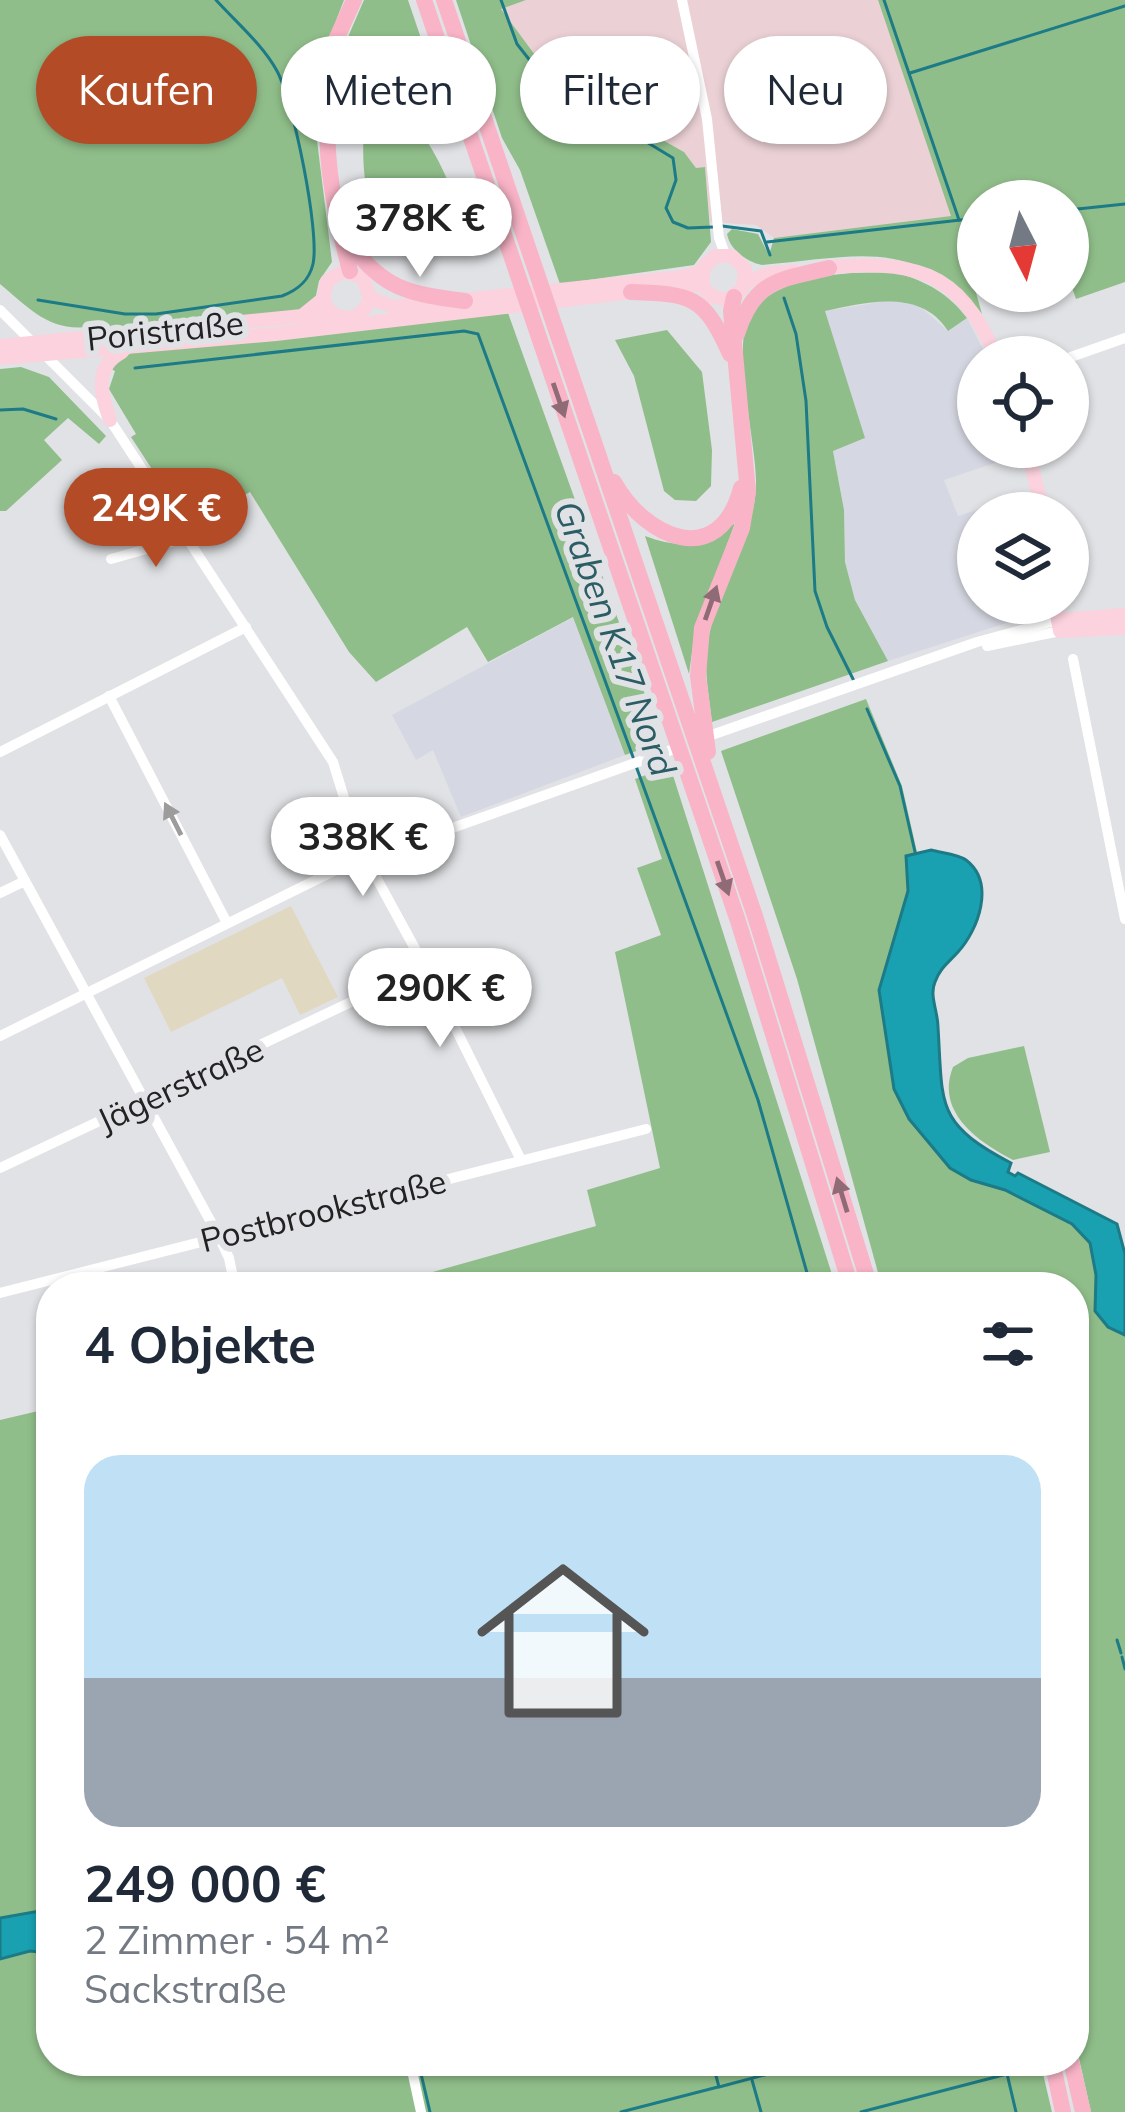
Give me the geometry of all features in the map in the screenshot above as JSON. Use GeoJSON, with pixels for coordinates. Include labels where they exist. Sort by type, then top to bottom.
{"type":"FeatureCollection","features":[{"type":"Feature","properties":{"kind":"highway"},"geometry":{"type":"LineString","coordinates":[[344,272],[320,93],[330,53],[354,0]]}},
{"type":"Feature","properties":{"kind":"highway"},"geometry":{"type":"LineString","coordinates":[[424,0],[538,337],[726,829],[865,1272]]}},
{"type":"Feature","properties":{"kind":"highway"},"geometry":{"type":"LineString","coordinates":[[444,0],[687,723],[738,921],[846,1272]]}},
{"type":"Feature","properties":{"kind":"highway"},"geometry":{"type":"LineString","coordinates":[[344,272],[327,106],[340,73],[361,57],[378,52],[400,54],[429,70],[479,162]]}},
{"type":"Feature","properties":{"kind":"highway"},"geometry":{"type":"LineString","coordinates":[[338,224],[369,268],[392,285],[420,295],[465,301]]}},
{"type":"Feature","properties":{"kind":"highway"},"geometry":{"type":"LineString","coordinates":[[732,351],[748,303],[759,292],[788,278],[829,268]]}},
{"type":"Feature","properties":{"kind":"highway"},"geometry":{"type":"LineString","coordinates":[[598,455],[621,495],[657,531],[681,539],[696,538],[731,515],[742,479],[732,351],[736,287]]}},
{"type":"Feature","properties":{"kind":"highway"},"geometry":{"type":"LineString","coordinates":[[631,292],[675,294],[701,304],[732,351],[748,492],[742,528],[702,628],[687,723]]}},
{"type":"Feature","properties":{"kind":"highway"},"geometry":{"type":"LineString","coordinates":[[1055,2076],[1063,2112]]}},
{"type":"Feature","properties":{"kind":"highway"},"geometry":{"type":"LineString","coordinates":[[1075,2076],[1083,2112]]}},
{"type":"Feature","properties":{"kind":"main road"},"geometry":{"type":"LineString","coordinates":[[736,287],[737,259],[721,255],[702,278],[736,287],[766,274],[890,264],[920,272],[949,288],[987,336]]}},
{"type":"Feature","properties":{"kind":"main road"},"geometry":{"type":"LineString","coordinates":[[327,306],[324,286],[344,272],[363,278],[367,304]]}},
{"type":"Feature","properties":{"kind":"main road","name":"Poristraße"},"geometry":{"type":"LineString","coordinates":[[327,306],[348,319],[367,304],[394,307],[702,278]]}},
{"type":"Feature","properties":{"kind":"main road","name":"Poristraße"},"geometry":{"type":"LineString","coordinates":[[0,346],[42,350],[135,347],[276,334],[631,292],[702,278]]}},
{"type":"Feature","properties":{"kind":"main road","name":"Poristraße"},"geometry":{"type":"LineString","coordinates":[[367,304],[421,319]]}},
{"type":"Feature","properties":{"kind":"main road","name":"Poristraße"},"geometry":{"type":"LineString","coordinates":[[276,334],[327,306]]}},
{"type":"Feature","properties":{"kind":"main road","name":"Poristraße"},"geometry":{"type":"LineString","coordinates":[[0,358],[302,316],[327,306]]}},
{"type":"Feature","properties":{"kind":"main road"},"geometry":{"type":"LineString","coordinates":[[110,420],[100,393],[104,370],[113,356],[135,347]]}},
{"type":"Feature","properties":{"kind":"main road"},"geometry":{"type":"LineString","coordinates":[[1063,625],[1125,615]]}},
{"type":"Feature","properties":{"kind":"main road"},"geometry":{"type":"LineString","coordinates":[[1063,625],[1125,628]]}},
{"type":"Feature","properties":{"kind":"street"},"geometry":{"type":"LineString","coordinates":[[682,0],[707,119],[721,255]]}},
{"type":"Feature","properties":{"kind":"street"},"geometry":{"type":"LineString","coordinates":[[0,310],[110,420],[333,762],[366,857],[521,1160]]}},
{"type":"Feature","properties":{"kind":"street"},"geometry":{"type":"LineString","coordinates":[[1089,351],[1125,338]]}},
{"type":"Feature","properties":{"kind":"street"},"geometry":{"type":"LineString","coordinates":[[111,559],[189,537]]}},
{"type":"Feature","properties":{"kind":"street"},"geometry":{"type":"LineString","coordinates":[[0,1036],[366,857],[972,647],[1063,625]]}},
{"type":"Feature","properties":{"kind":"street"},"geometry":{"type":"LineString","coordinates":[[0,752],[246,627]]}},
{"type":"Feature","properties":{"kind":"street"},"geometry":{"type":"LineString","coordinates":[[1073,659],[1125,919]]}},
{"type":"Feature","properties":{"kind":"street"},"geometry":{"type":"LineString","coordinates":[[109,696],[227,923]]}},
{"type":"Feature","properties":{"kind":"street"},"geometry":{"type":"LineString","coordinates":[[0,835],[218,1235],[232,1272]]}},
{"type":"Feature","properties":{"kind":"street"},"geometry":{"type":"LineString","coordinates":[[1110,856],[1125,853]]}},
{"type":"Feature","properties":{"kind":"street"},"geometry":{"type":"LineString","coordinates":[[0,893],[25,880]]}},
{"type":"Feature","properties":{"kind":"street","name":"Jägerstraße"},"geometry":{"type":"LineString","coordinates":[[0,1168],[425,967]]}},
{"type":"Feature","properties":{"kind":"street","name":"Postbrookstraße"},"geometry":{"type":"LineString","coordinates":[[79,1272],[646,1129]]}},
{"type":"Feature","properties":{"kind":"street","name":"Postbrookstraße"},"geometry":{"type":"LineString","coordinates":[[0,1293],[36,1283]]}},
{"type":"Feature","properties":{"kind":"street"},"geometry":{"type":"LineString","coordinates":[[413,2076],[421,2112]]}},
{"type":"Feature","properties":{"kind":"shaded area"},"geometry":{"type":"Polygon","coordinates":[[[526,0],[878,0],[952,216],[774,238],[756,225],[710,222],[705,167],[696,168],[684,152],[670,144],[700,144],[700,36],[521,36],[500,8],[526,0]]]}},
{"type":"Feature","properties":{"kind":"shaded area"},"geometry":{"type":"Polygon","coordinates":[[[899,299],[922,308],[948,331],[967,318],[976,336],[957,336],[957,468],[980,468],[944,480],[957,513],[957,624],[1003,624],[888,661],[855,600],[845,562],[844,510],[833,450],[864,439],[825,311],[899,299]]]}},
{"type":"Feature","properties":{"kind":"shaded area"},"geometry":{"type":"Polygon","coordinates":[[[574,617],[625,755],[461,817],[433,750],[416,760],[392,715],[574,617]]]}},
{"type":"Feature","properties":{"kind":"shaded area"},"geometry":{"type":"Polygon","coordinates":[[[291,906],[338,997],[300,1015],[282,978],[171,1032],[144,978],[291,906]]]}},
{"type":"Feature","properties":{"kind":"green space"},"geometry":{"type":"Polygon","coordinates":[[[0,0],[344,0],[330,36],[281,36],[281,144],[317,144],[332,262],[319,281],[315,300],[301,310],[88,334],[87,327],[61,325],[39,316],[0,284],[0,0]]]}},
{"type":"Feature","properties":{"kind":"green space"},"geometry":{"type":"Polygon","coordinates":[[[364,0],[408,0],[420,36],[348,36],[364,0]]]}},
{"type":"Feature","properties":{"kind":"green space"},"geometry":{"type":"Polygon","coordinates":[[[456,0],[526,0],[501,9],[521,36],[520,144],[670,144],[684,152],[696,168],[705,167],[711,242],[694,265],[560,284],[520,170],[496,120],[496,36],[468,36],[456,0]]]}},
{"type":"Feature","properties":{"kind":"green space"},"geometry":{"type":"Polygon","coordinates":[[[878,0],[1125,0],[1125,282],[1089,294],[1089,180],[957,180],[957,290],[931,272],[881,257],[762,265],[735,250],[727,234],[732,229],[758,234],[769,255],[774,238],[951,216],[878,0]]]}},
{"type":"Feature","properties":{"kind":"green space"},"geometry":{"type":"Polygon","coordinates":[[[363,144],[429,144],[456,208],[456,246],[407,250],[386,237],[369,200],[363,144]]]}},
{"type":"Feature","properties":{"kind":"green space"},"geometry":{"type":"Polygon","coordinates":[[[897,273],[918,280],[953,302],[967,318],[948,331],[937,317],[908,303],[875,302],[825,311],[865,438],[833,451],[844,510],[845,562],[855,600],[888,661],[712,722],[708,640],[750,524],[756,483],[743,368],[746,325],[752,311],[781,289],[819,277],[897,273]]]}},
{"type":"Feature","properties":{"kind":"green space"},"geometry":{"type":"Polygon","coordinates":[[[508,313],[662,742],[625,755],[573,617],[488,662],[467,627],[376,682],[349,652],[250,492],[189,526],[131,437],[136,434],[109,389],[115,371],[109,368],[134,351],[508,313]]]}},
{"type":"Feature","properties":{"kind":"green space"},"geometry":{"type":"Polygon","coordinates":[[[667,330],[702,372],[712,450],[711,486],[696,501],[675,500],[664,491],[634,376],[615,340],[667,330]]]}},
{"type":"Feature","properties":{"kind":"green space"},"geometry":{"type":"Polygon","coordinates":[[[21,367],[49,377],[106,436],[99,444],[68,418],[44,440],[62,460],[6,511],[0,511],[0,369],[21,367]]]}},
{"type":"Feature","properties":{"kind":"green space"},"geometry":{"type":"Polygon","coordinates":[[[735,523],[695,630],[689,674],[645,536],[692,543],[714,537],[735,523]]]}},
{"type":"Feature","properties":{"kind":"green space"},"geometry":{"type":"Polygon","coordinates":[[[866,699],[902,786],[917,852],[906,857],[908,891],[879,990],[971,1180],[1005,1190],[1072,1224],[1091,1243],[1125,1254],[1125,2112],[1091,2112],[1083,2076],[1089,2076],[1089,1272],[878,1272],[797,979],[721,751],[866,699]]]}},
{"type":"Feature","properties":{"kind":"green space"},"geometry":{"type":"Polygon","coordinates":[[[670,766],[831,1272],[433,1272],[596,1226],[587,1190],[660,1168],[615,952],[661,935],[637,868],[662,859],[635,779],[670,766]]]}},
{"type":"Feature","properties":{"kind":"green space"},"geometry":{"type":"Polygon","coordinates":[[[1024,1046],[1050,1152],[1013,1160],[963,1124],[950,1098],[949,1083],[953,1067],[968,1058],[1024,1046]]]}},
{"type":"Feature","properties":{"kind":"green space"},"geometry":{"type":"Polygon","coordinates":[[[36,1412],[36,2076],[410,2076],[418,2112],[0,2112],[0,1420],[36,1412]]]}},
{"type":"Feature","properties":{"kind":"green space"},"geometry":{"type":"Polygon","coordinates":[[[417,2076],[1044,2076],[1052,2112],[425,2112],[417,2076]]]}},
{"type":"Feature","properties":{"kind":"water"},"geometry":{"type":"Polygon","coordinates":[[[931,850],[966,860],[975,870],[982,893],[972,932],[933,987],[948,1110],[968,1136],[1011,1163],[1008,1172],[1117,1224],[1125,1254],[1125,1335],[1108,1327],[1095,1311],[1096,1275],[1090,1243],[1072,1224],[950,1168],[909,1119],[894,1089],[879,990],[908,891],[906,856],[931,850]]]}},
{"type":"Feature","properties":{"kind":"water"},"geometry":{"type":"Polygon","coordinates":[[[36,1912],[36,1952],[0,1959],[0,1918],[36,1912]]]}},
{"type":"Feature","properties":{"kind":"waterway"},"geometry":{"type":"LineString","coordinates":[[38,300],[125,314],[156,314],[282,296],[309,275],[314,248],[309,197],[283,86],[264,52],[216,0]]}},
{"type":"Feature","properties":{"kind":"waterway"},"geometry":{"type":"LineString","coordinates":[[501,0],[517,44],[546,81],[673,158],[676,180],[666,208],[673,222],[688,228],[713,227]]}},
{"type":"Feature","properties":{"kind":"waterway"},"geometry":{"type":"LineString","coordinates":[[884,0],[957,214]]}},
{"type":"Feature","properties":{"kind":"waterway"},"geometry":{"type":"LineString","coordinates":[[910,73],[1125,6]]}},
{"type":"Feature","properties":{"kind":"waterway"},"geometry":{"type":"LineString","coordinates":[[1089,208],[1125,204]]}},
{"type":"Feature","properties":{"kind":"waterway"},"geometry":{"type":"LineString","coordinates":[[767,242],[957,220]]}},
{"type":"Feature","properties":{"kind":"waterway"},"geometry":{"type":"LineString","coordinates":[[722,226],[761,231],[770,255]]}},
{"type":"Feature","properties":{"kind":"waterway"},"geometry":{"type":"LineString","coordinates":[[784,298],[796,334],[806,401],[815,591],[854,681]]}},
{"type":"Feature","properties":{"kind":"waterway","name":"Graben K17 Nord"},"geometry":{"type":"LineString","coordinates":[[135,368],[464,331],[478,334],[633,757]]}},
{"type":"Feature","properties":{"kind":"waterway","name":"Graben K17 Nord"},"geometry":{"type":"LineString","coordinates":[[0,410],[23,409],[56,419]]}},
{"type":"Feature","properties":{"kind":"waterway"},"geometry":{"type":"LineString","coordinates":[[867,709],[900,786],[915,852]]}},
{"type":"Feature","properties":{"kind":"waterway","name":"Graben K17 Nord"},"geometry":{"type":"LineString","coordinates":[[636,766],[758,1100],[807,1272]]}},
{"type":"Feature","properties":{"kind":"waterway"},"geometry":{"type":"LineString","coordinates":[[1117,1640],[1121,1653]]}},
{"type":"Feature","properties":{"kind":"waterway"},"geometry":{"type":"LineString","coordinates":[[1122,1657],[1125,1669]]}},
{"type":"Feature","properties":{"kind":"waterway"},"geometry":{"type":"LineString","coordinates":[[422,2076],[430,2112]]}},
{"type":"Feature","properties":{"kind":"waterway"},"geometry":{"type":"LineString","coordinates":[[716,2076],[719,2087],[760,2076]]}},
{"type":"Feature","properties":{"kind":"waterway"},"geometry":{"type":"LineString","coordinates":[[861,2112],[999,2076]]}},
{"type":"Feature","properties":{"kind":"waterway"},"geometry":{"type":"LineString","coordinates":[[1008,2076],[1016,2112]]}},
{"type":"Feature","properties":{"kind":"waterway"},"geometry":{"type":"LineString","coordinates":[[752,2080],[761,2112]]}},
{"type":"Feature","properties":{"kind":"waterway"},"geometry":{"type":"LineString","coordinates":[[621,2112],[718,2087]]}}]}
